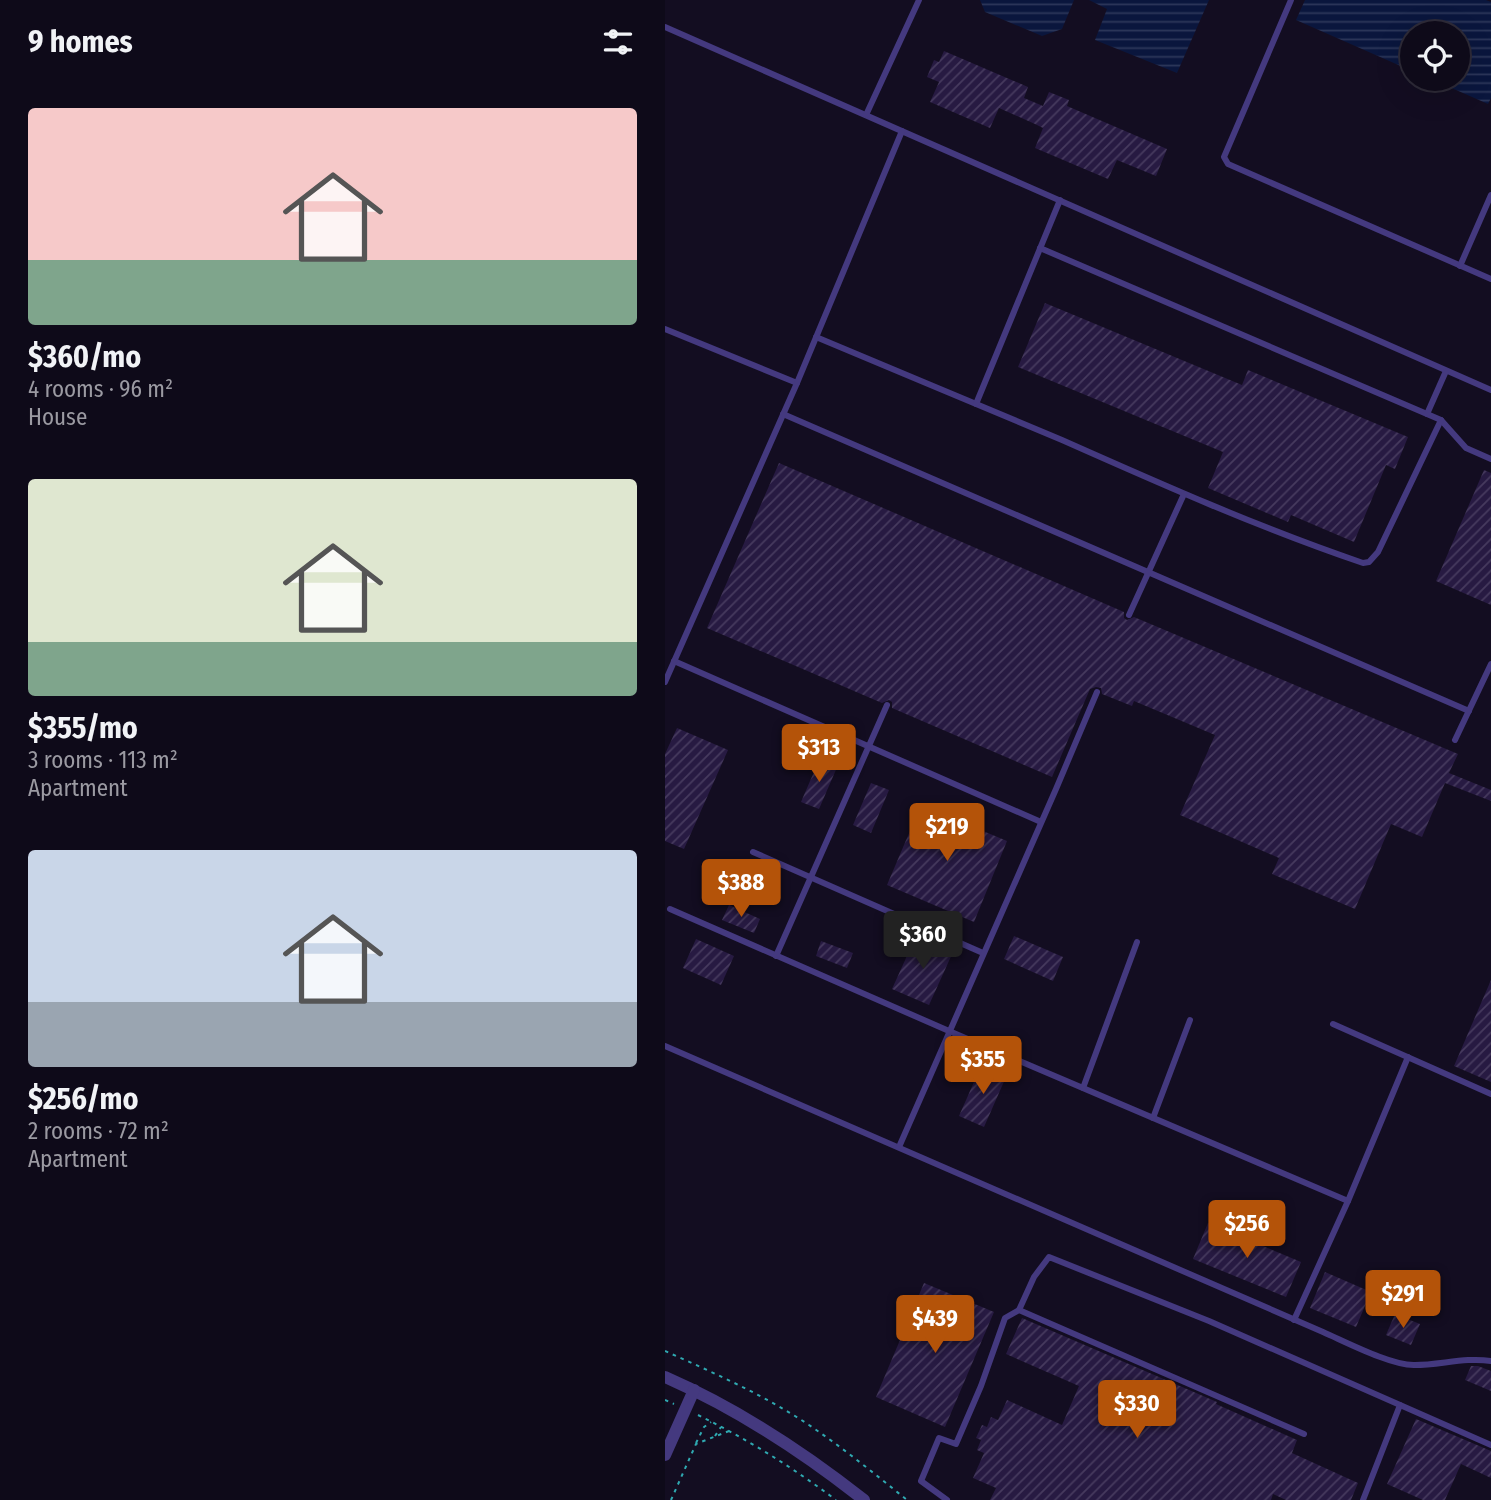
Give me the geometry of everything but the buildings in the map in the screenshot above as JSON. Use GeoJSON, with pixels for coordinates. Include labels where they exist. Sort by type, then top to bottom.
{"type":"FeatureCollection","features":[{"type":"Feature","properties":{"kind":"street"},"geometry":{"type":"LineString","coordinates":[[665,1377],[760,1426],[806,1455],[864,1500]]}},
{"type":"Feature","properties":{"kind":"street"},"geometry":{"type":"LineString","coordinates":[[665,1455],[694,1390]]}},
{"type":"Feature","properties":{"kind":"lane"},"geometry":{"type":"LineString","coordinates":[[866,115],[919,0]]}},
{"type":"Feature","properties":{"kind":"lane"},"geometry":{"type":"LineString","coordinates":[[1291,0],[1224,161],[1491,279]]}},
{"type":"Feature","properties":{"kind":"lane"},"geometry":{"type":"LineString","coordinates":[[665,27],[1491,390]]}},
{"type":"Feature","properties":{"kind":"lane"},"geometry":{"type":"LineString","coordinates":[[665,682],[797,383],[902,131]]}},
{"type":"Feature","properties":{"kind":"lane"},"geometry":{"type":"LineString","coordinates":[[1460,266],[1491,195]]}},
{"type":"Feature","properties":{"kind":"lane"},"geometry":{"type":"LineString","coordinates":[[976,404],[1061,200]]}},
{"type":"Feature","properties":{"kind":"lane"},"geometry":{"type":"LineString","coordinates":[[1040,248],[1441,420],[1466,448],[1491,459]]}},
{"type":"Feature","properties":{"kind":"lane"},"geometry":{"type":"LineString","coordinates":[[665,328],[797,383]]}},
{"type":"Feature","properties":{"kind":"lane"},"geometry":{"type":"LineString","coordinates":[[816,337],[1184,495],[1290,538],[1363,563],[1369,562],[1378,552],[1441,420]]}},
{"type":"Feature","properties":{"kind":"lane"},"geometry":{"type":"LineString","coordinates":[[1427,414],[1446,371]]}},
{"type":"Feature","properties":{"kind":"lane"},"geometry":{"type":"LineString","coordinates":[[783,414],[1469,711]]}},
{"type":"Feature","properties":{"kind":"lane"},"geometry":{"type":"LineString","coordinates":[[1129,615],[1184,495]]}},
{"type":"Feature","properties":{"kind":"lane"},"geometry":{"type":"LineString","coordinates":[[674,661],[1041,822]]}},
{"type":"Feature","properties":{"kind":"lane"},"geometry":{"type":"LineString","coordinates":[[1455,740],[1491,664]]}},
{"type":"Feature","properties":{"kind":"lane"},"geometry":{"type":"LineString","coordinates":[[899,1147],[1097,691]]}},
{"type":"Feature","properties":{"kind":"lane"},"geometry":{"type":"LineString","coordinates":[[776,956],[887,705]]}},
{"type":"Feature","properties":{"kind":"lane"},"geometry":{"type":"LineString","coordinates":[[753,852],[983,953]]}},
{"type":"Feature","properties":{"kind":"lane"},"geometry":{"type":"LineString","coordinates":[[670,909],[1348,1201]]}},
{"type":"Feature","properties":{"kind":"lane"},"geometry":{"type":"LineString","coordinates":[[1083,1088],[1136,942]]}},
{"type":"Feature","properties":{"kind":"lane"},"geometry":{"type":"LineString","coordinates":[[1153,1118],[1190,1020]]}},
{"type":"Feature","properties":{"kind":"lane"},"geometry":{"type":"LineString","coordinates":[[1333,1024],[1491,1094]]}},
{"type":"Feature","properties":{"kind":"lane"},"geometry":{"type":"LineString","coordinates":[[665,1046],[1294,1320],[1393,1360],[1413,1365],[1447,1361],[1491,1362]]}},
{"type":"Feature","properties":{"kind":"lane"},"geometry":{"type":"LineString","coordinates":[[1294,1320],[1408,1058]]}},
{"type":"Feature","properties":{"kind":"lane"},"geometry":{"type":"LineString","coordinates":[[945,1499],[921,1481],[939,1438],[956,1444],[981,1386],[1005,1318],[1019,1310],[1034,1278],[1049,1257],[1209,1321],[1491,1445]]}},
{"type":"Feature","properties":{"kind":"lane"},"geometry":{"type":"LineString","coordinates":[[1019,1310],[1304,1434]]}},
{"type":"Feature","properties":{"kind":"lane"},"geometry":{"type":"LineString","coordinates":[[1374,1500],[1364,1498],[1400,1405]]}},
{"type":"Feature","properties":{"kind":"path"},"geometry":{"type":"LineString","coordinates":[[665,1352],[755,1393],[807,1424],[856,1458],[907,1500]]}},
{"type":"Feature","properties":{"kind":"path"},"geometry":{"type":"LineString","coordinates":[[665,1400],[730,1431],[795,1469],[836,1500]]}},
{"type":"Feature","properties":{"kind":"path"},"geometry":{"type":"LineString","coordinates":[[671,1500],[704,1427],[712,1422]]}},
{"type":"Feature","properties":{"kind":"path"},"geometry":{"type":"LineString","coordinates":[[714,1437],[721,1427]]}},
{"type":"Feature","properties":{"kind":"path"},"geometry":{"type":"LineString","coordinates":[[696,1444],[730,1431]]}},
{"type":"Feature","properties":{"kind":"water"},"geometry":{"type":"Polygon","coordinates":[[[980,0],[1074,0],[1062,29],[1042,36],[985,12],[980,0]]]}},
{"type":"Feature","properties":{"kind":"water"},"geometry":{"type":"Polygon","coordinates":[[[1089,0],[1209,0],[1177,73],[1095,40],[1107,9],[1089,0]]]}},
{"type":"Feature","properties":{"kind":"water"},"geometry":{"type":"Polygon","coordinates":[[[1305,0],[1491,2],[1491,98],[1488,104],[1458,91],[1470,91],[1470,21],[1400,21],[1400,66],[1296,20],[1305,0]]]}}]}
